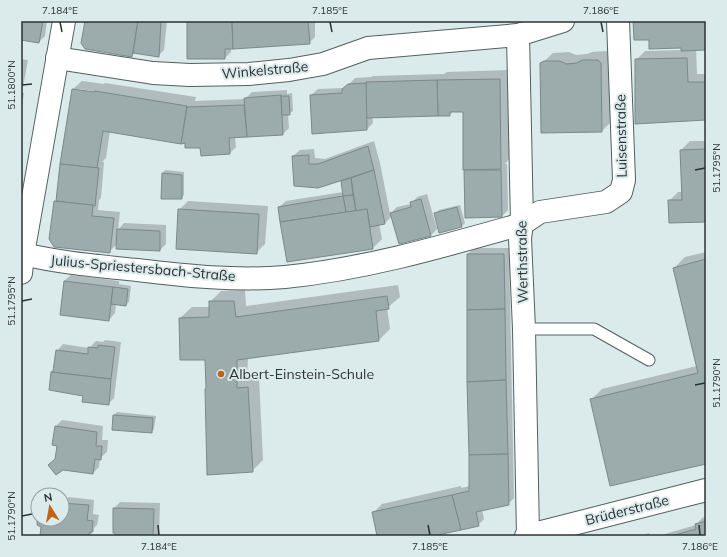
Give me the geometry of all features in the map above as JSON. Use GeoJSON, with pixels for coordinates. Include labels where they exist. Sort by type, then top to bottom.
{"type":"FeatureCollection","features":[{"type":"Feature","properties":{"kind":"street"},"geometry":{"type":"LineString","coordinates":[[22,263],[64,21]]}},
{"type":"Feature","properties":{"kind":"street"},"geometry":{"type":"LineString","coordinates":[[518,35],[563,21]]}},
{"type":"Feature","properties":{"kind":"street","name":"Luisenstraße"},"geometry":{"type":"LineString","coordinates":[[522,224],[540,212],[606,202],[621,192],[624,180],[618,21]]}},
{"type":"Feature","properties":{"kind":"street","name":"Winkelstraße"},"geometry":{"type":"LineString","coordinates":[[57,58],[153,73],[190,75],[249,74],[289,70],[323,64],[368,48],[518,35]]}},
{"type":"Feature","properties":{"kind":"street","name":"Werthstraße"},"geometry":{"type":"LineString","coordinates":[[518,35],[522,224],[520,238],[524,329],[527,536]]}},
{"type":"Feature","properties":{"kind":"street","name":"Julius-Spriestersbach-Straße"},"geometry":{"type":"LineString","coordinates":[[22,263],[47,260],[169,274],[230,278],[285,277],[395,259],[522,224]]}},
{"type":"Feature","properties":{"kind":"street","name":"Brüderstraße"},"geometry":{"type":"LineString","coordinates":[[527,536],[706,490]]}},
{"type":"Feature","properties":{"kind":"lane"},"geometry":{"type":"LineString","coordinates":[[524,329],[594,329],[649,360]]}},
{"type":"Feature","properties":{"kind":"building"},"geometry":{"type":"Polygon","coordinates":[[[21,21],[43,21],[39,43],[21,40],[21,21]]]}},
{"type":"Feature","properties":{"kind":"building"},"geometry":{"type":"Polygon","coordinates":[[[85,21],[138,21],[132,57],[85,49],[81,43],[85,21]]]}},
{"type":"Feature","properties":{"kind":"building"},"geometry":{"type":"Polygon","coordinates":[[[138,21],[161,21],[159,57],[133,53],[138,21]]]}},
{"type":"Feature","properties":{"kind":"building"},"geometry":{"type":"Polygon","coordinates":[[[187,21],[232,21],[233,49],[225,49],[225,59],[187,59],[187,21]]]}},
{"type":"Feature","properties":{"kind":"building"},"geometry":{"type":"Polygon","coordinates":[[[232,21],[308,21],[310,44],[233,49],[232,21]]]}},
{"type":"Feature","properties":{"kind":"building"},"geometry":{"type":"Polygon","coordinates":[[[633,21],[706,21],[706,50],[681,51],[681,48],[649,49],[649,40],[634,40],[633,21]]]}},
{"type":"Feature","properties":{"kind":"building"},"geometry":{"type":"Polygon","coordinates":[[[687,58],[688,82],[706,82],[706,120],[635,124],[635,59],[687,58]]]}},
{"type":"Feature","properties":{"kind":"building"},"geometry":{"type":"Polygon","coordinates":[[[582,60],[598,60],[601,63],[602,132],[541,133],[540,63],[544,61],[560,61],[566,64],[577,63],[582,60]]]}},
{"type":"Feature","properties":{"kind":"building"},"geometry":{"type":"Polygon","coordinates":[[[500,79],[501,169],[463,170],[463,112],[450,112],[450,116],[438,116],[437,80],[500,79]]]}},
{"type":"Feature","properties":{"kind":"building"},"geometry":{"type":"Polygon","coordinates":[[[437,80],[438,116],[366,118],[366,82],[437,80]]]}},
{"type":"Feature","properties":{"kind":"building"},"geometry":{"type":"Polygon","coordinates":[[[366,83],[367,130],[312,134],[310,95],[342,93],[342,89],[348,84],[366,83]]]}},
{"type":"Feature","properties":{"kind":"building"},"geometry":{"type":"Polygon","coordinates":[[[72,89],[95,91],[187,106],[181,144],[103,131],[97,168],[60,164],[72,89]]]}},
{"type":"Feature","properties":{"kind":"building"},"geometry":{"type":"Polygon","coordinates":[[[281,95],[283,135],[247,137],[244,98],[281,95]]]}},
{"type":"Feature","properties":{"kind":"building"},"geometry":{"type":"Polygon","coordinates":[[[281,96],[289,96],[290,115],[282,115],[281,96]]]}},
{"type":"Feature","properties":{"kind":"building"},"geometry":{"type":"Polygon","coordinates":[[[244,105],[247,137],[229,138],[230,154],[201,156],[200,148],[185,148],[185,143],[181,144],[187,107],[244,105]]]}},
{"type":"Feature","properties":{"kind":"building"},"geometry":{"type":"Polygon","coordinates":[[[368,146],[374,170],[318,188],[294,186],[292,156],[309,155],[309,164],[318,164],[368,146]]]}},
{"type":"Feature","properties":{"kind":"building"},"geometry":{"type":"Polygon","coordinates":[[[706,149],[706,222],[669,223],[668,200],[682,200],[680,150],[706,149]]]}},
{"type":"Feature","properties":{"kind":"building"},"geometry":{"type":"Polygon","coordinates":[[[60,164],[99,168],[95,206],[56,201],[60,164]]]}},
{"type":"Feature","properties":{"kind":"building"},"geometry":{"type":"Polygon","coordinates":[[[374,170],[385,224],[370,227],[367,209],[356,211],[351,178],[374,170]]]}},
{"type":"Feature","properties":{"kind":"building"},"geometry":{"type":"Polygon","coordinates":[[[464,170],[501,170],[502,217],[465,218],[464,170]]]}},
{"type":"Feature","properties":{"kind":"building"},"geometry":{"type":"Polygon","coordinates":[[[162,173],[182,175],[182,199],[161,199],[162,173]]]}},
{"type":"Feature","properties":{"kind":"building"},"geometry":{"type":"Polygon","coordinates":[[[351,178],[353,195],[343,196],[341,181],[351,178]]]}},
{"type":"Feature","properties":{"kind":"building"},"geometry":{"type":"Polygon","coordinates":[[[353,195],[356,211],[346,212],[343,196],[353,195]]]}},
{"type":"Feature","properties":{"kind":"building"},"geometry":{"type":"Polygon","coordinates":[[[343,196],[346,212],[280,222],[278,207],[343,196]]]}},
{"type":"Feature","properties":{"kind":"building"},"geometry":{"type":"Polygon","coordinates":[[[421,199],[431,236],[399,244],[390,213],[411,207],[410,202],[421,199]]]}},
{"type":"Feature","properties":{"kind":"building"},"geometry":{"type":"Polygon","coordinates":[[[54,201],[93,205],[92,216],[114,218],[110,253],[54,247],[49,239],[54,201]]]}},
{"type":"Feature","properties":{"kind":"building"},"geometry":{"type":"Polygon","coordinates":[[[457,207],[462,227],[439,233],[434,213],[457,207]]]}},
{"type":"Feature","properties":{"kind":"building"},"geometry":{"type":"Polygon","coordinates":[[[178,209],[259,214],[257,254],[176,249],[178,209]]]}},
{"type":"Feature","properties":{"kind":"building"},"geometry":{"type":"Polygon","coordinates":[[[367,209],[373,249],[287,262],[280,222],[367,209]]]}},
{"type":"Feature","properties":{"kind":"building"},"geometry":{"type":"Polygon","coordinates":[[[117,229],[160,231],[160,251],[116,249],[117,229]]]}},
{"type":"Feature","properties":{"kind":"building"},"geometry":{"type":"Polygon","coordinates":[[[467,254],[504,254],[505,309],[467,310],[467,254]]]}},
{"type":"Feature","properties":{"kind":"building"},"geometry":{"type":"Polygon","coordinates":[[[706,259],[706,464],[610,486],[590,399],[698,373],[673,268],[706,259]]]}},
{"type":"Feature","properties":{"kind":"building"},"geometry":{"type":"Polygon","coordinates":[[[64,281],[113,287],[109,321],[60,315],[64,281]]]}},
{"type":"Feature","properties":{"kind":"building"},"geometry":{"type":"Polygon","coordinates":[[[113,287],[128,289],[126,306],[111,304],[113,287]]]}},
{"type":"Feature","properties":{"kind":"building","name":"Albert-Einstein-Schule"},"geometry":{"type":"Polygon","coordinates":[[[387,296],[389,309],[376,311],[379,341],[237,360],[237,388],[248,387],[253,472],[207,475],[205,360],[180,360],[179,318],[209,317],[209,301],[234,301],[236,317],[387,296]]]}},
{"type":"Feature","properties":{"kind":"building"},"geometry":{"type":"Polygon","coordinates":[[[505,309],[506,380],[467,382],[467,310],[505,309]]]}},
{"type":"Feature","properties":{"kind":"building"},"geometry":{"type":"Polygon","coordinates":[[[98,345],[115,347],[111,379],[51,372],[53,371],[56,350],[88,354],[88,347],[98,348],[98,345]]]}},
{"type":"Feature","properties":{"kind":"building"},"geometry":{"type":"Polygon","coordinates":[[[51,372],[111,379],[109,405],[82,402],[83,396],[49,390],[51,372]]]}},
{"type":"Feature","properties":{"kind":"building"},"geometry":{"type":"Polygon","coordinates":[[[506,380],[508,454],[469,455],[467,382],[506,380]]]}},
{"type":"Feature","properties":{"kind":"building"},"geometry":{"type":"Polygon","coordinates":[[[113,415],[153,418],[152,433],[112,430],[113,415]]]}},
{"type":"Feature","properties":{"kind":"building"},"geometry":{"type":"Polygon","coordinates":[[[55,426],[97,432],[96,446],[102,446],[101,460],[95,459],[93,474],[63,470],[56,475],[48,465],[55,459],[57,446],[52,445],[55,426]]]}},
{"type":"Feature","properties":{"kind":"building"},"geometry":{"type":"Polygon","coordinates":[[[508,454],[509,505],[476,512],[479,526],[461,530],[452,495],[469,491],[469,455],[508,454]]]}},
{"type":"Feature","properties":{"kind":"building"},"geometry":{"type":"Polygon","coordinates":[[[452,495],[461,530],[433,536],[377,536],[372,512],[452,495]]]}},
{"type":"Feature","properties":{"kind":"building"},"geometry":{"type":"Polygon","coordinates":[[[70,504],[89,505],[87,520],[93,521],[92,532],[89,533],[89,536],[40,536],[41,527],[70,527],[70,504]]]}},
{"type":"Feature","properties":{"kind":"building"},"geometry":{"type":"Polygon","coordinates":[[[113,508],[154,509],[153,536],[115,536],[115,533],[113,533],[113,508]]]}},
{"type":"Feature","properties":{"kind":"building"},"geometry":{"type":"Polygon","coordinates":[[[706,521],[706,536],[671,536],[696,529],[695,524],[706,521]]]}},
{"type":"Feature","properties":{"kind":"place","name":"Albert-Einstein-Schule"},"geometry":{"type":"Point","coordinates":[221,374]}}]}
